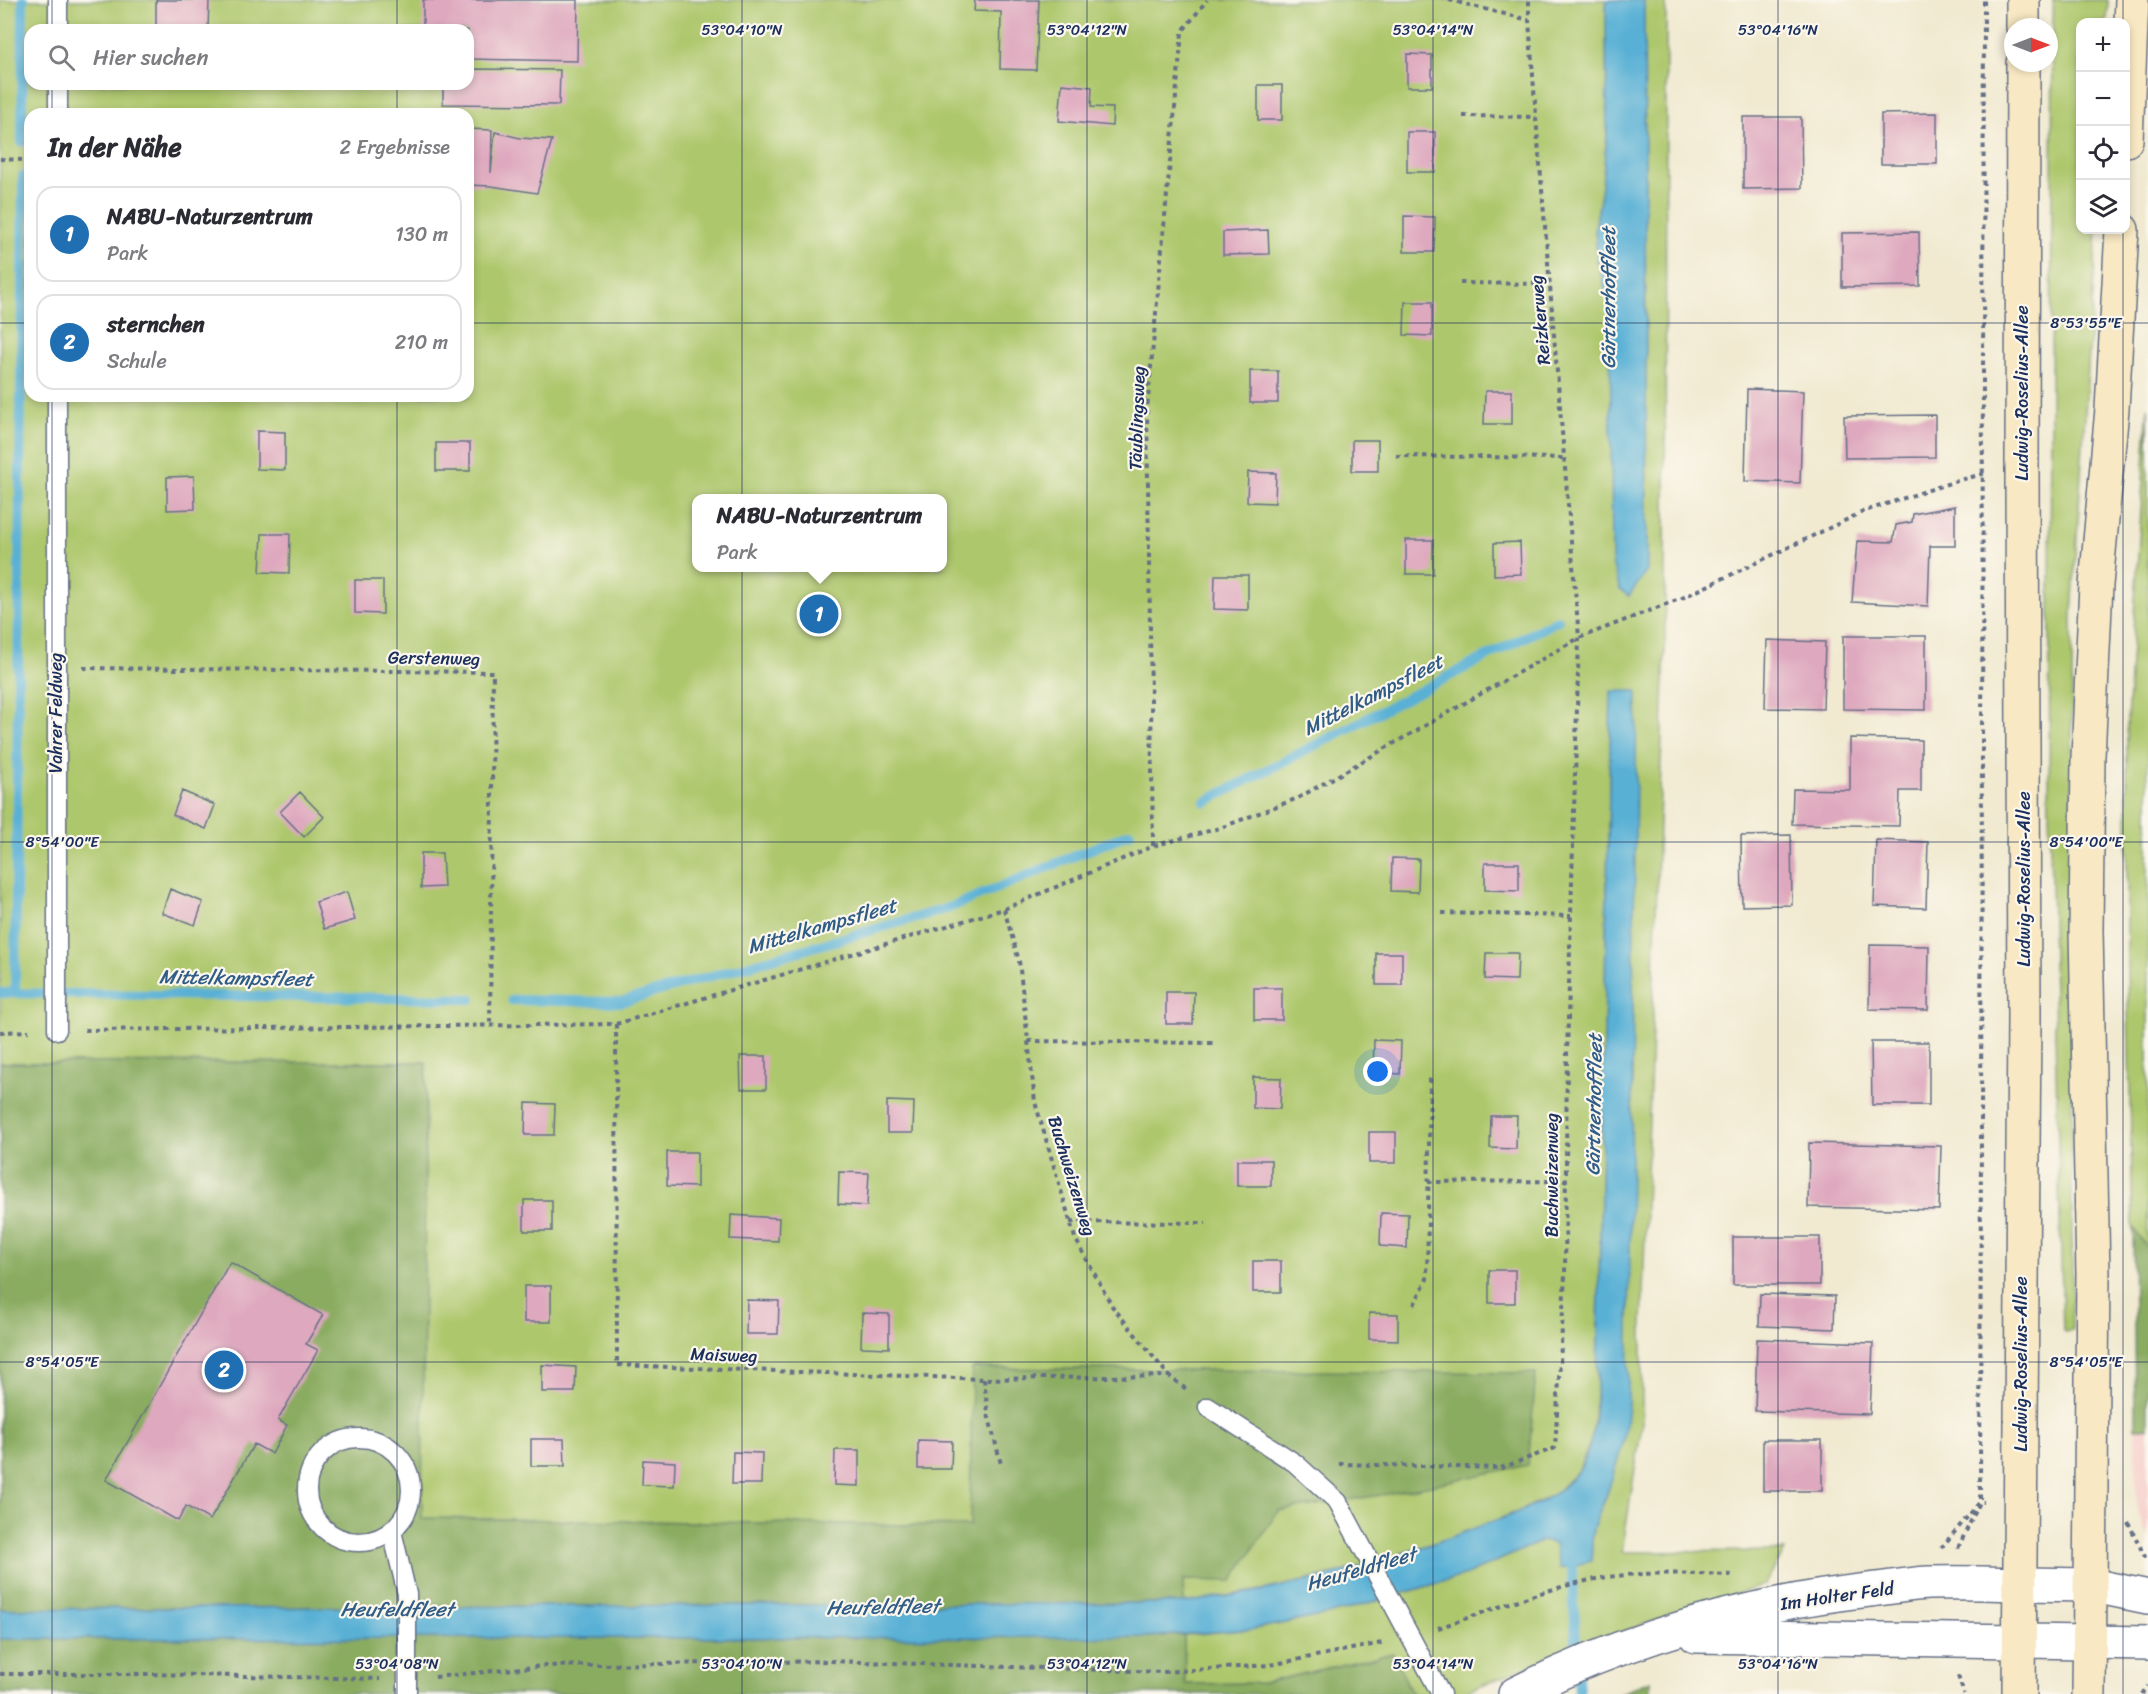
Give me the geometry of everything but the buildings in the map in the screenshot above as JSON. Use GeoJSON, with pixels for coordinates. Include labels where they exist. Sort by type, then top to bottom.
{"type":"FeatureCollection","features":[{"type":"Feature","properties":{"kind":"main road"},"geometry":{"type":"LineString","coordinates":[[2023,18],[2024,0]]}},
{"type":"Feature","properties":{"kind":"main road"},"geometry":{"type":"LineString","coordinates":[[2127,126],[2132,0]]}},
{"type":"Feature","properties":{"kind":"main road","name":"Ludwig-Roselius-Allee"},"geometry":{"type":"LineString","coordinates":[[2019,1694],[2024,1028],[2023,72]]}},
{"type":"Feature","properties":{"kind":"main road"},"geometry":{"type":"LineString","coordinates":[[2089,1694],[2093,1275],[2086,930],[2088,757],[2096,585],[2112,409],[2122,234]]}},
{"type":"Feature","properties":{"kind":"street","name":"Im Holter Feld"},"geometry":{"type":"LineString","coordinates":[[1515,1694],[1562,1670],[1658,1636],[1752,1609],[1832,1594],[1927,1583],[2090,1586],[2148,1597]]}},
{"type":"Feature","properties":{"kind":"street","name":"Im Holter Feld"},"geometry":{"type":"LineString","coordinates":[[1658,1636],[1819,1636],[2148,1643]]}},
{"type":"Feature","properties":{"kind":"lane"},"geometry":{"type":"LineString","coordinates":[[58,0],[58,24]]}},
{"type":"Feature","properties":{"kind":"lane"},"geometry":{"type":"LineString","coordinates":[[58,90],[58,108]]}},
{"type":"Feature","properties":{"kind":"lane","name":"Vahrer Feldweg"},"geometry":{"type":"LineString","coordinates":[[57,402],[55,668],[57,1030]]}},
{"type":"Feature","properties":{"kind":"lane"},"geometry":{"type":"LineString","coordinates":[[1208,1407],[1295,1463],[1338,1502],[1441,1694]]}},
{"type":"Feature","properties":{"kind":"lane"},"geometry":{"type":"LineString","coordinates":[[349,1437],[367,1437],[383,1443],[397,1453],[406,1467],[411,1484],[410,1502],[403,1518],[392,1531],[377,1539],[360,1542],[342,1540],[327,1532],[315,1519],[308,1503],[306,1486],[310,1469],[320,1454],[333,1443],[349,1437]]}},
{"type":"Feature","properties":{"kind":"lane"},"geometry":{"type":"LineString","coordinates":[[392,1531],[407,1594],[407,1687]]}},
{"type":"Feature","properties":{"kind":"path","name":"Täublingsweg"},"geometry":{"type":"LineString","coordinates":[[1153,846],[1147,410],[1182,32],[1207,0]]}},
{"type":"Feature","properties":{"kind":"path"},"geometry":{"type":"LineString","coordinates":[[1449,0],[1528,21]]}},
{"type":"Feature","properties":{"kind":"path","name":"Reizkerweg"},"geometry":{"type":"LineString","coordinates":[[1529,0],[1528,21],[1580,638]]}},
{"type":"Feature","properties":{"kind":"path"},"geometry":{"type":"LineString","coordinates":[[1980,1502],[1984,0]]}},
{"type":"Feature","properties":{"kind":"path"},"geometry":{"type":"LineString","coordinates":[[1463,116],[1536,117]]}},
{"type":"Feature","properties":{"kind":"path"},"geometry":{"type":"LineString","coordinates":[[0,159],[22,160]]}},
{"type":"Feature","properties":{"kind":"path"},"geometry":{"type":"LineString","coordinates":[[1460,283],[1550,284]]}},
{"type":"Feature","properties":{"kind":"path"},"geometry":{"type":"LineString","coordinates":[[1396,456],[1564,458]]}},
{"type":"Feature","properties":{"kind":"path"},"geometry":{"type":"LineString","coordinates":[[0,1032],[616,1024],[1004,909],[1153,846],[1220,828],[1298,798],[1580,638],[1682,598],[1865,512],[1982,474],[2022,469]]}},
{"type":"Feature","properties":{"kind":"path","name":"Buchweizenweg"},"geometry":{"type":"LineString","coordinates":[[1295,1463],[1501,1468],[1555,1448],[1565,1276],[1571,916],[1580,638]]}},
{"type":"Feature","properties":{"kind":"path","name":"Gerstenweg"},"geometry":{"type":"LineString","coordinates":[[55,668],[494,672],[490,1027]]}},
{"type":"Feature","properties":{"kind":"path","name":"Buchweizenweg"},"geometry":{"type":"LineString","coordinates":[[1004,909],[1019,961],[1035,1102],[1075,1238],[1112,1305],[1169,1376],[1208,1407]]}},
{"type":"Feature","properties":{"kind":"path"},"geometry":{"type":"LineString","coordinates":[[1442,913],[1571,916]]}},
{"type":"Feature","properties":{"kind":"path","name":"Maisweg"},"geometry":{"type":"LineString","coordinates":[[616,1024],[617,1365],[984,1379],[1169,1376]]}},
{"type":"Feature","properties":{"kind":"path"},"geometry":{"type":"LineString","coordinates":[[1028,1041],[1214,1043]]}},
{"type":"Feature","properties":{"kind":"path"},"geometry":{"type":"LineString","coordinates":[[1414,1305],[1427,1279],[1430,1078]]}},
{"type":"Feature","properties":{"kind":"path"},"geometry":{"type":"LineString","coordinates":[[1428,1182],[1566,1181]]}},
{"type":"Feature","properties":{"kind":"path"},"geometry":{"type":"LineString","coordinates":[[1070,1222],[1206,1223]]}},
{"type":"Feature","properties":{"kind":"path"},"geometry":{"type":"LineString","coordinates":[[984,1379],[988,1414],[1001,1464]]}},
{"type":"Feature","properties":{"kind":"path"},"geometry":{"type":"LineString","coordinates":[[2127,1521],[2147,1561],[2148,1597]]}},
{"type":"Feature","properties":{"kind":"path"},"geometry":{"type":"LineString","coordinates":[[0,1674],[162,1675],[407,1687],[543,1666],[831,1661],[1163,1672],[1270,1665],[1412,1637],[1555,1588],[1601,1578]]}},
{"type":"Feature","properties":{"kind":"path"},"geometry":{"type":"LineString","coordinates":[[2142,1694],[2148,1686]]}},
{"type":"Feature","properties":{"kind":"shaded area"},"geometry":{"type":"Polygon","coordinates":[[[2135,1428],[2148,1428],[2148,1535],[2144,1530],[2136,1505],[2135,1428]]]}},
{"type":"Feature","properties":{"kind":"green space"},"geometry":{"type":"Polygon","coordinates":[[[0,0],[1606,0],[1607,135],[1595,229],[1597,256],[1610,308],[1628,596],[1647,570],[1644,0],[1666,0],[1665,648],[1642,1325],[1642,1425],[1622,1552],[1785,1551],[1764,1585],[1647,1623],[1459,1694],[1412,1694],[1393,1653],[1263,1683],[1185,1684],[1184,1635],[1254,1629],[1327,1615],[1466,1575],[1542,1541],[1555,1544],[1591,1561],[1593,1528],[1608,1491],[1611,691],[1597,1386],[1592,1438],[1579,1469],[1555,1494],[1517,1512],[1449,1538],[1339,1573],[1267,1589],[1184,1603],[970,1526],[421,1518],[426,1062],[0,1063],[0,0]]]}},
{"type":"Feature","properties":{"kind":"green space"},"geometry":{"type":"Polygon","coordinates":[[[2053,0],[2108,0],[2107,18],[2076,18],[2076,234],[2097,234],[2072,614],[2072,1330],[2063,1331],[2049,808],[2053,72],[2058,72],[2058,18],[2053,18],[2053,0]]]}},
{"type":"Feature","properties":{"kind":"green space"},"geometry":{"type":"Polygon","coordinates":[[[2148,406],[2148,1249],[2133,1228],[2127,966],[2127,721],[2148,406]]]}},
{"type":"Feature","properties":{"kind":"green space"},"geometry":{"type":"Polygon","coordinates":[[[426,1062],[422,1518],[970,1526],[972,1368],[1536,1373],[1528,1465],[1387,1494],[1278,1511],[1232,1581],[1183,1580],[1184,1603],[0,1609],[0,1063],[426,1062]]]}},
{"type":"Feature","properties":{"kind":"green space"},"geometry":{"type":"Polygon","coordinates":[[[2133,1228],[2148,1249],[2148,1428],[2135,1428],[2133,1228]]]}},
{"type":"Feature","properties":{"kind":"green space"},"geometry":{"type":"Polygon","coordinates":[[[1184,1635],[1185,1684],[1263,1683],[1393,1653],[1412,1694],[0,1694],[0,1639],[1146,1637],[1184,1635]]]}},
{"type":"Feature","properties":{"kind":"green space"},"geometry":{"type":"Polygon","coordinates":[[[1650,1681],[1650,1694],[1619,1694],[1650,1681]]]}},
{"type":"Feature","properties":{"kind":"water","name":"Gärtnerhoffleet"},"geometry":{"type":"Polygon","coordinates":[[[1606,0],[1644,0],[1647,571],[1629,596],[1620,590],[1612,563],[1610,308],[1597,256],[1595,229],[1607,135],[1606,0]]]}},
{"type":"Feature","properties":{"kind":"water"},"geometry":{"type":"Polygon","coordinates":[[[1611,691],[1637,691],[1628,1405],[1624,1440],[1608,1491],[1593,1528],[1591,1561],[1560,1569],[1555,1544],[1542,1541],[1466,1575],[1327,1615],[1254,1629],[1146,1637],[0,1639],[0,1609],[1184,1603],[1282,1587],[1340,1573],[1444,1540],[1519,1512],[1546,1499],[1569,1481],[1584,1461],[1591,1440],[1596,1407],[1611,691]]]}},
{"type":"Feature","properties":{"kind":"waterway"},"geometry":{"type":"LineString","coordinates":[[22,142],[23,0]]}},
{"type":"Feature","properties":{"kind":"waterway"},"geometry":{"type":"LineString","coordinates":[[15,993],[23,176]]}},
{"type":"Feature","properties":{"kind":"waterway","name":"Mittelkampsfleet"},"geometry":{"type":"LineString","coordinates":[[1205,802],[1558,620]]}},
{"type":"Feature","properties":{"kind":"waterway","name":"Mittelkampsfleet"},"geometry":{"type":"LineString","coordinates":[[512,1000],[621,1002],[949,908],[1130,833]]}},
{"type":"Feature","properties":{"kind":"waterway","name":"Mittelkampsfleet"},"geometry":{"type":"LineString","coordinates":[[0,993],[471,999]]}},
{"type":"Feature","properties":{"kind":"waterway","name":"Heufeldfleet"},"geometry":{"type":"LineString","coordinates":[[1571,1553],[1579,1694]]}},
{"type":"Feature","properties":{"kind":"place","name":"NABU-Naturzentrum"},"geometry":{"type":"Point","coordinates":[819,614]}},
{"type":"Feature","properties":{"kind":"place","name":"sternchen"},"geometry":{"type":"Point","coordinates":[224,1370]}}]}
